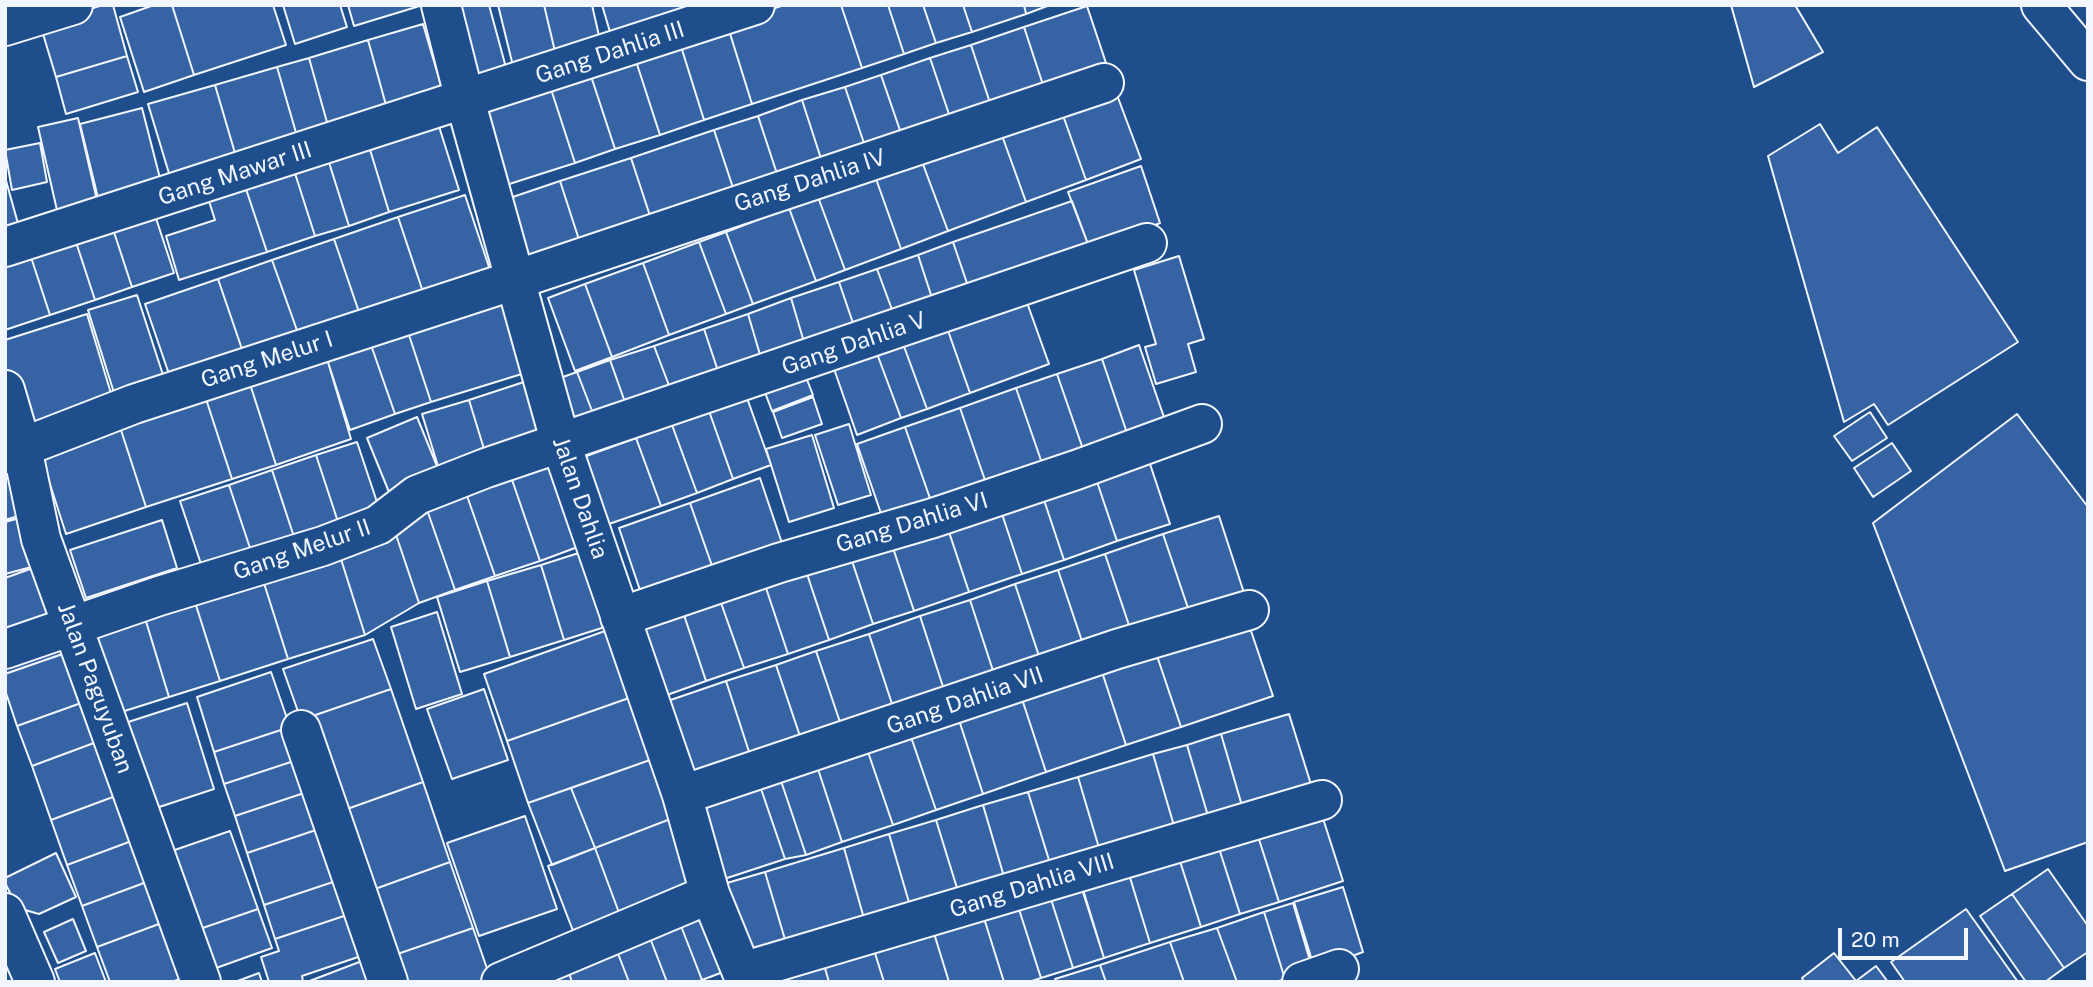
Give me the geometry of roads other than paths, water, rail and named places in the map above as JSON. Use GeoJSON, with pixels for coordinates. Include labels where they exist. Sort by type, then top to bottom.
{"type":"FeatureCollection","features":[{"type":"Feature","properties":{"kind":"main road"},"geometry":{"type":"LineString","coordinates":[[5,26],[73,5]]}},
{"type":"Feature","properties":{"kind":"main road","name":"Jalan Dahlia"},"geometry":{"type":"LineString","coordinates":[[442,5],[464,100],[561,444],[682,795],[710,894],[744,977]]}},
{"type":"Feature","properties":{"kind":"main road","name":"Gang Dahlia III"},"geometry":{"type":"LineString","coordinates":[[464,100],[755,5]]}},
{"type":"Feature","properties":{"kind":"main road"},"geometry":{"type":"LineString","coordinates":[[2041,5],[2088,61]]}},
{"type":"Feature","properties":{"kind":"main road","name":"Gang Dahlia IV"},"geometry":{"type":"LineString","coordinates":[[514,280],[1104,83]]}},
{"type":"Feature","properties":{"kind":"main road","name":"Gang Mawar III"},"geometry":{"type":"LineString","coordinates":[[5,247],[464,100]]}},
{"type":"Feature","properties":{"kind":"main road","name":"Gang Dahlia V"},"geometry":{"type":"LineString","coordinates":[[561,444],[1147,243]]}},
{"type":"Feature","properties":{"kind":"main road","name":"Gang Melur I"},"geometry":{"type":"LineString","coordinates":[[14,451],[134,404],[514,280]]}},
{"type":"Feature","properties":{"kind":"main road","name":"Jalan Paguyuban"},"geometry":{"type":"LineString","coordinates":[[5,390],[14,451],[41,539],[201,982]]}},
{"type":"Feature","properties":{"kind":"main road","name":"Gang Dahlia VI"},"geometry":{"type":"LineString","coordinates":[[620,617],[1076,471],[1202,424]]}},
{"type":"Feature","properties":{"kind":"main road","name":"Gang Melur II"},"geometry":{"type":"LineString","coordinates":[[5,649],[323,546],[378,525],[417,495],[486,468],[561,444]]}},
{"type":"Feature","properties":{"kind":"main road","name":"Gang Dahlia VII"},"geometry":{"type":"LineString","coordinates":[[682,795],[1117,649],[1249,610]]}},
{"type":"Feature","properties":{"kind":"main road"},"geometry":{"type":"LineString","coordinates":[[301,730],[388,982]]}},
{"type":"Feature","properties":{"kind":"main road","name":"Gang Dahlia VIII"},"geometry":{"type":"LineString","coordinates":[[744,977],[1322,800]]}},
{"type":"Feature","properties":{"kind":"main road"},"geometry":{"type":"LineString","coordinates":[[501,982],[710,894]]}},
{"type":"Feature","properties":{"kind":"main road"},"geometry":{"type":"LineString","coordinates":[[5,913],[35,982]]}},
{"type":"Feature","properties":{"kind":"main road"},"geometry":{"type":"LineString","coordinates":[[1302,982],[1339,969]]}}]}
